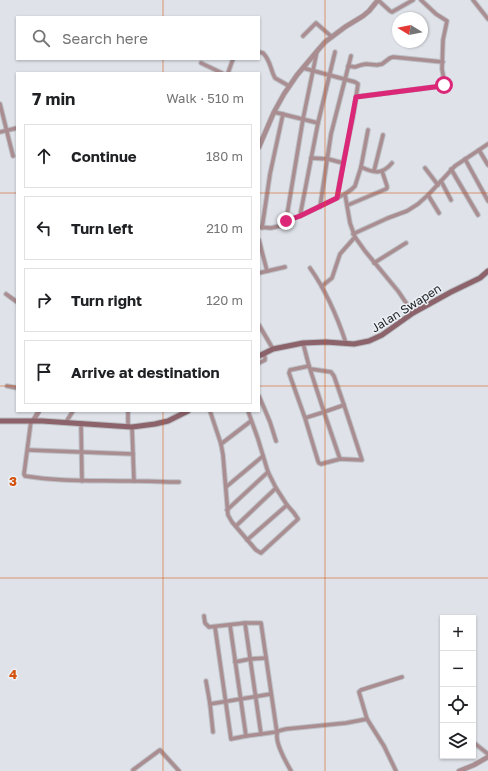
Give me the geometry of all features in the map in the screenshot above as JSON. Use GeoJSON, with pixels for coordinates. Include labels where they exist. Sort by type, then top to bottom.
{"type":"FeatureCollection","features":[{"type":"Feature","properties":{"kind":"main road","name":"Jalan Swapen"},"geometry":{"type":"LineString","coordinates":[[261,355],[273,349],[303,343],[326,342],[346,344],[369,342],[382,335],[413,313],[480,278],[488,271]]}},
{"type":"Feature","properties":{"kind":"main road"},"geometry":{"type":"LineString","coordinates":[[0,421],[42,421],[130,426],[155,424],[168,421],[186,412]]}},
{"type":"Feature","properties":{"kind":"street"},"geometry":{"type":"LineString","coordinates":[[260,145],[274,112],[289,86],[318,50],[332,37],[366,13],[378,0],[392,12],[413,0]]}},
{"type":"Feature","properties":{"kind":"street"},"geometry":{"type":"LineString","coordinates":[[356,97],[442,86],[444,84],[442,69],[443,40],[447,21],[436,14],[421,0]]}},
{"type":"Feature","properties":{"kind":"street"},"geometry":{"type":"LineString","coordinates":[[473,0],[488,20]]}},
{"type":"Feature","properties":{"kind":"street"},"geometry":{"type":"LineString","coordinates":[[303,36],[314,23],[316,23],[332,37]]}},
{"type":"Feature","properties":{"kind":"street"},"geometry":{"type":"LineString","coordinates":[[286,221],[303,119],[318,50]]}},
{"type":"Feature","properties":{"kind":"street"},"geometry":{"type":"LineString","coordinates":[[260,52],[263,53],[270,63],[275,78],[289,86]]}},
{"type":"Feature","properties":{"kind":"street"},"geometry":{"type":"LineString","coordinates":[[300,216],[318,123],[335,52]]}},
{"type":"Feature","properties":{"kind":"street"},"geometry":{"type":"LineString","coordinates":[[320,207],[331,134],[351,56]]}},
{"type":"Feature","properties":{"kind":"street"},"geometry":{"type":"LineString","coordinates":[[348,66],[355,67],[366,64],[377,66],[390,58],[443,62]]}},
{"type":"Feature","properties":{"kind":"street"},"geometry":{"type":"LineString","coordinates":[[228,72],[233,60]]}},
{"type":"Feature","properties":{"kind":"street"},"geometry":{"type":"LineString","coordinates":[[201,63],[220,72]]}},
{"type":"Feature","properties":{"kind":"street"},"geometry":{"type":"LineString","coordinates":[[303,68],[358,84],[337,198]]}},
{"type":"Feature","properties":{"kind":"street"},"geometry":{"type":"LineString","coordinates":[[0,104],[13,156]]}},
{"type":"Feature","properties":{"kind":"street"},"geometry":{"type":"LineString","coordinates":[[274,112],[318,123]]}},
{"type":"Feature","properties":{"kind":"street"},"geometry":{"type":"LineString","coordinates":[[283,114],[260,227],[271,228],[282,225],[286,221],[320,207],[352,189],[355,186],[361,167],[368,130]]}},
{"type":"Feature","properties":{"kind":"street"},"geometry":{"type":"LineString","coordinates":[[0,132],[16,128]]}},
{"type":"Feature","properties":{"kind":"street"},"geometry":{"type":"LineString","coordinates":[[374,171],[382,135]]}},
{"type":"Feature","properties":{"kind":"street"},"geometry":{"type":"LineString","coordinates":[[322,286],[332,278],[340,254],[354,236],[388,218],[407,211],[418,204],[451,170],[488,144]]}},
{"type":"Feature","properties":{"kind":"street"},"geometry":{"type":"LineString","coordinates":[[479,150],[488,165]]}},
{"type":"Feature","properties":{"kind":"street"},"geometry":{"type":"LineString","coordinates":[[311,158],[328,159],[343,163]]}},
{"type":"Feature","properties":{"kind":"street"},"geometry":{"type":"LineString","coordinates":[[465,159],[488,201]]}},
{"type":"Feature","properties":{"kind":"street"},"geometry":{"type":"LineString","coordinates":[[361,167],[382,172],[388,169],[392,163]]}},
{"type":"Feature","properties":{"kind":"street"},"geometry":{"type":"LineString","coordinates":[[425,168],[438,185]]}},
{"type":"Feature","properties":{"kind":"street"},"geometry":{"type":"LineString","coordinates":[[451,170],[478,215]]}},
{"type":"Feature","properties":{"kind":"street"},"geometry":{"type":"LineString","coordinates":[[348,205],[386,189],[387,186],[382,172]]}},
{"type":"Feature","properties":{"kind":"street"},"geometry":{"type":"LineString","coordinates":[[441,181],[451,200]]}},
{"type":"Feature","properties":{"kind":"street"},"geometry":{"type":"LineString","coordinates":[[345,194],[354,236],[413,313]]}},
{"type":"Feature","properties":{"kind":"street"},"geometry":{"type":"LineString","coordinates":[[428,195],[440,214]]}},
{"type":"Feature","properties":{"kind":"street"},"geometry":{"type":"LineString","coordinates":[[374,263],[406,243]]}},
{"type":"Feature","properties":{"kind":"street"},"geometry":{"type":"LineString","coordinates":[[260,244],[267,271]]}},
{"type":"Feature","properties":{"kind":"street"},"geometry":{"type":"LineString","coordinates":[[260,273],[285,267]]}},
{"type":"Feature","properties":{"kind":"street"},"geometry":{"type":"LineString","coordinates":[[310,268],[322,286],[335,311],[346,344]]}},
{"type":"Feature","properties":{"kind":"street"},"geometry":{"type":"LineString","coordinates":[[6,294],[16,301]]}},
{"type":"Feature","properties":{"kind":"street"},"geometry":{"type":"LineString","coordinates":[[261,332],[273,349]]}},
{"type":"Feature","properties":{"kind":"street"},"geometry":{"type":"LineString","coordinates":[[303,343],[340,459]]}},
{"type":"Feature","properties":{"kind":"street"},"geometry":{"type":"LineString","coordinates":[[260,362],[265,360],[265,358],[261,355]]}},
{"type":"Feature","properties":{"kind":"street"},"geometry":{"type":"LineString","coordinates":[[310,368],[333,373],[344,405],[362,460],[340,459],[324,464],[318,463],[305,418],[289,372],[290,370],[310,368]]}},
{"type":"Feature","properties":{"kind":"street"},"geometry":{"type":"LineString","coordinates":[[7,386],[16,388]]}},
{"type":"Feature","properties":{"kind":"street"},"geometry":{"type":"LineString","coordinates":[[260,398],[276,441]]}},
{"type":"Feature","properties":{"kind":"street"},"geometry":{"type":"LineString","coordinates":[[305,418],[344,405]]}},
{"type":"Feature","properties":{"kind":"street"},"geometry":{"type":"LineString","coordinates":[[38,412],[32,421],[24,474],[25,476],[82,481],[179,482]]}},
{"type":"Feature","properties":{"kind":"street"},"geometry":{"type":"LineString","coordinates":[[39,412],[42,421]]}},
{"type":"Feature","properties":{"kind":"street"},"geometry":{"type":"LineString","coordinates":[[66,422],[72,412]]}},
{"type":"Feature","properties":{"kind":"street"},"geometry":{"type":"LineString","coordinates":[[128,412],[133,454],[134,481]]}},
{"type":"Feature","properties":{"kind":"street"},"geometry":{"type":"LineString","coordinates":[[210,412],[221,444],[225,468],[227,510],[230,519],[247,540],[258,552],[261,553],[298,520],[276,488],[268,472],[248,412]]}},
{"type":"Feature","properties":{"kind":"street"},"geometry":{"type":"LineString","coordinates":[[221,444],[251,421]]}},
{"type":"Feature","properties":{"kind":"street"},"geometry":{"type":"LineString","coordinates":[[81,423],[82,481]]}},
{"type":"Feature","properties":{"kind":"street"},"geometry":{"type":"LineString","coordinates":[[28,450],[133,454]]}},
{"type":"Feature","properties":{"kind":"street"},"geometry":{"type":"LineString","coordinates":[[226,486],[263,456]]}},
{"type":"Feature","properties":{"kind":"street"},"geometry":{"type":"LineString","coordinates":[[227,510],[268,472]]}},
{"type":"Feature","properties":{"kind":"street"},"geometry":{"type":"LineString","coordinates":[[236,526],[276,488]]}},
{"type":"Feature","properties":{"kind":"street"},"geometry":{"type":"LineString","coordinates":[[247,540],[287,505]]}},
{"type":"Feature","properties":{"kind":"street"},"geometry":{"type":"LineString","coordinates":[[204,616],[205,623],[209,627],[245,623],[262,623],[278,745],[291,771]]}},
{"type":"Feature","properties":{"kind":"street"},"geometry":{"type":"LineString","coordinates":[[245,623],[261,734]]}},
{"type":"Feature","properties":{"kind":"street"},"geometry":{"type":"LineString","coordinates":[[230,625],[246,736]]}},
{"type":"Feature","properties":{"kind":"street"},"geometry":{"type":"LineString","coordinates":[[215,627],[231,739],[286,729],[346,723],[367,718]]}},
{"type":"Feature","properties":{"kind":"street"},"geometry":{"type":"LineString","coordinates":[[235,662],[266,658]]}},
{"type":"Feature","properties":{"kind":"street"},"geometry":{"type":"LineString","coordinates":[[396,771],[384,746],[367,718],[359,694],[360,691],[402,677]]}},
{"type":"Feature","properties":{"kind":"street"},"geometry":{"type":"LineString","coordinates":[[206,681],[213,732]]}},
{"type":"Feature","properties":{"kind":"street"},"geometry":{"type":"LineString","coordinates":[[210,704],[271,694]]}},
{"type":"Feature","properties":{"kind":"street"},"geometry":{"type":"LineString","coordinates":[[476,744],[488,754]]}},
{"type":"Feature","properties":{"kind":"street"},"geometry":{"type":"LineString","coordinates":[[133,770],[160,750],[179,771]]}},
{"type":"Feature","properties":{"kind":"street"},"geometry":{"type":"LineString","coordinates":[[459,771],[481,762],[488,757]]}},
{"type":"Feature","properties":{"kind":"route"},"geometry":{"type":"LineString","coordinates":[[286,221],[296,218],[337,198],[356,97],[444,85]]}}]}
